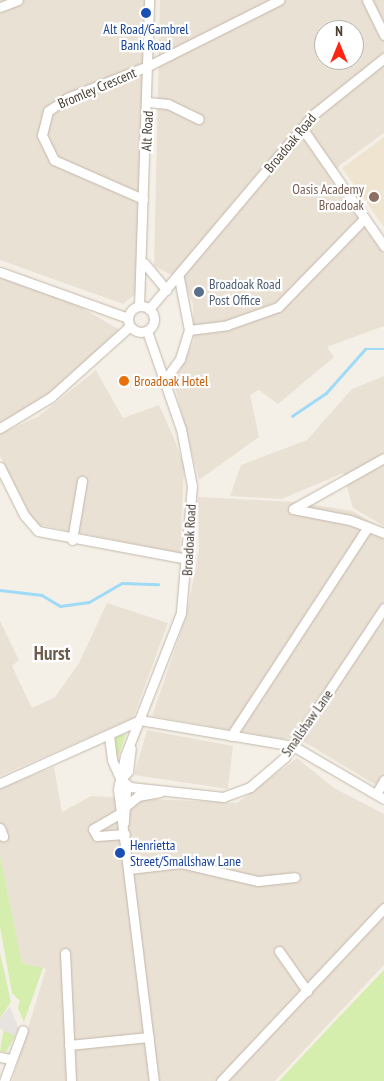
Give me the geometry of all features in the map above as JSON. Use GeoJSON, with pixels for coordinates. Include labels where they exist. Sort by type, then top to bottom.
{"type":"FeatureCollection","features":[{"type":"Feature","properties":{"kind":"street"},"geometry":{"type":"LineString","coordinates":[[0,7],[18,0]]}},
{"type":"Feature","properties":{"kind":"street","name":"Alt Road"},"geometry":{"type":"LineString","coordinates":[[139,306],[144,263],[143,199],[148,102],[149,0]]}},
{"type":"Feature","properties":{"kind":"street","name":"Bromley Crescent"},"geometry":{"type":"LineString","coordinates":[[143,199],[54,160],[44,145],[42,129],[56,103],[148,66],[279,0]]}},
{"type":"Feature","properties":{"kind":"street"},"geometry":{"type":"LineString","coordinates":[[367,0],[384,35]]}},
{"type":"Feature","properties":{"kind":"street","name":"Broadoak Road"},"geometry":{"type":"LineString","coordinates":[[149,309],[179,278],[302,128],[384,58]]}},
{"type":"Feature","properties":{"kind":"street"},"geometry":{"type":"LineString","coordinates":[[148,102],[168,104],[199,119]]}},
{"type":"Feature","properties":{"kind":"street"},"geometry":{"type":"LineString","coordinates":[[302,128],[384,246]]}},
{"type":"Feature","properties":{"kind":"street"},"geometry":{"type":"LineString","coordinates":[[189,330],[227,325],[278,307],[365,218]]}},
{"type":"Feature","properties":{"kind":"street"},"geometry":{"type":"LineString","coordinates":[[144,263],[167,290]]}},
{"type":"Feature","properties":{"kind":"street"},"geometry":{"type":"LineString","coordinates":[[0,272],[129,322],[147,331],[154,320],[149,309],[139,306],[129,322],[51,397],[0,428]]}},
{"type":"Feature","properties":{"kind":"street"},"geometry":{"type":"LineString","coordinates":[[164,381],[180,359],[189,330],[179,278]]}},
{"type":"Feature","properties":{"kind":"street","name":"Broadoak Road"},"geometry":{"type":"LineString","coordinates":[[121,779],[140,720],[181,613],[186,559],[189,457],[147,331]]}},
{"type":"Feature","properties":{"kind":"street"},"geometry":{"type":"LineString","coordinates":[[384,458],[294,510],[368,526],[384,534]]}},
{"type":"Feature","properties":{"kind":"street"},"geometry":{"type":"LineString","coordinates":[[0,467],[24,515],[38,530],[72,540],[186,559]]}},
{"type":"Feature","properties":{"kind":"street"},"geometry":{"type":"LineString","coordinates":[[72,540],[82,481]]}},
{"type":"Feature","properties":{"kind":"street"},"geometry":{"type":"LineString","coordinates":[[231,736],[368,526]]}},
{"type":"Feature","properties":{"kind":"street","name":"Smallshaw Lane"},"geometry":{"type":"LineString","coordinates":[[121,779],[130,787],[233,796],[250,787],[293,746],[384,608]]}},
{"type":"Feature","properties":{"kind":"street"},"geometry":{"type":"LineString","coordinates":[[0,782],[140,720],[293,746],[380,796],[384,780]]}},
{"type":"Feature","properties":{"kind":"street"},"geometry":{"type":"LineString","coordinates":[[109,735],[112,760],[121,779],[126,806],[121,819],[92,829],[98,836],[125,834]]}},
{"type":"Feature","properties":{"kind":"street"},"geometry":{"type":"LineString","coordinates":[[121,779],[121,819],[125,834],[154,1081]]}},
{"type":"Feature","properties":{"kind":"street","name":"Smallshaw Lane"},"geometry":{"type":"LineString","coordinates":[[126,806],[138,796],[170,790]]}},
{"type":"Feature","properties":{"kind":"street"},"geometry":{"type":"LineString","coordinates":[[129,869],[181,863],[258,881],[295,877]]}},
{"type":"Feature","properties":{"kind":"street"},"geometry":{"type":"LineString","coordinates":[[221,1081],[384,908]]}},
{"type":"Feature","properties":{"kind":"street"},"geometry":{"type":"LineString","coordinates":[[279,951],[307,991]]}},
{"type":"Feature","properties":{"kind":"street"},"geometry":{"type":"LineString","coordinates":[[65,953],[72,1081]]}},
{"type":"Feature","properties":{"kind":"street"},"geometry":{"type":"LineString","coordinates":[[4,1081],[10,1059],[23,1030]]}},
{"type":"Feature","properties":{"kind":"street"},"geometry":{"type":"LineString","coordinates":[[69,1045],[149,1037]]}},
{"type":"Feature","properties":{"kind":"street"},"geometry":{"type":"LineString","coordinates":[[0,1057],[10,1059]]}},
{"type":"Feature","properties":{"kind":"shaded area"},"geometry":{"type":"Polygon","coordinates":[[[0,0],[145,0],[137,293],[123,304],[0,260],[0,0]]]}},
{"type":"Feature","properties":{"kind":"shaded area"},"geometry":{"type":"Polygon","coordinates":[[[160,0],[384,0],[384,133],[340,165],[330,179],[384,254],[384,326],[327,347],[334,357],[278,404],[259,390],[250,395],[259,437],[199,480],[174,383],[194,340],[193,304],[183,281],[154,266],[160,0]]]}},
{"type":"Feature","properties":{"kind":"shaded area","name":"Oasis Academy Broadoak"},"geometry":{"type":"Polygon","coordinates":[[[384,137],[384,227],[342,168],[384,137]]]}},
{"type":"Feature","properties":{"kind":"shaded area"},"geometry":{"type":"Polygon","coordinates":[[[0,276],[74,303],[123,332],[43,402],[0,423],[0,276]]]}},
{"type":"Feature","properties":{"kind":"shaded area"},"geometry":{"type":"Polygon","coordinates":[[[96,370],[123,418],[159,405],[174,438],[184,467],[180,553],[35,524],[0,456],[0,434],[39,416],[96,370]]]}},
{"type":"Feature","properties":{"kind":"shaded area"},"geometry":{"type":"Polygon","coordinates":[[[384,376],[384,526],[353,508],[343,473],[282,499],[230,496],[241,465],[307,440],[352,389],[384,376]]]}},
{"type":"Feature","properties":{"kind":"shaded area"},"geometry":{"type":"Polygon","coordinates":[[[198,497],[297,502],[353,511],[384,530],[384,790],[296,737],[283,739],[152,716],[186,617],[199,550],[198,497]]]}},
{"type":"Feature","properties":{"kind":"shaded area"},"geometry":{"type":"Polygon","coordinates":[[[107,603],[168,623],[133,718],[0,776],[0,621],[19,660],[12,666],[32,708],[55,697],[79,663],[107,603]]]}},
{"type":"Feature","properties":{"kind":"shaded area"},"geometry":{"type":"Polygon","coordinates":[[[147,730],[233,746],[228,789],[134,775],[147,730]]]}},
{"type":"Feature","properties":{"kind":"shaded area"},"geometry":{"type":"Polygon","coordinates":[[[297,758],[334,788],[384,814],[384,965],[275,1081],[12,1081],[46,969],[22,963],[0,855],[0,788],[54,767],[62,812],[91,796],[237,803],[297,758]]]}},
{"type":"Feature","properties":{"kind":"shaded area"},"geometry":{"type":"Polygon","coordinates":[[[10,1007],[19,1029],[15,1036],[0,1029],[0,1018],[10,1007]]]}},
{"type":"Feature","properties":{"kind":"green space"},"geometry":{"type":"Polygon","coordinates":[[[126,734],[118,757],[116,757],[115,737],[126,734]]]}},
{"type":"Feature","properties":{"kind":"green space"},"geometry":{"type":"Polygon","coordinates":[[[0,855],[22,963],[43,968],[24,1022],[18,1008],[20,1001],[12,993],[0,927],[0,855]]]}},
{"type":"Feature","properties":{"kind":"green space"},"geometry":{"type":"Polygon","coordinates":[[[0,953],[11,1002],[0,1018],[0,953]]]}},
{"type":"Feature","properties":{"kind":"green space"},"geometry":{"type":"Polygon","coordinates":[[[384,970],[384,1081],[279,1081],[339,1017],[384,970]]]}},
{"type":"Feature","properties":{"kind":"green space"},"geometry":{"type":"Polygon","coordinates":[[[4,1027],[15,1036],[6,1052],[0,1051],[4,1027]]]}},
{"type":"Feature","properties":{"kind":"waterway"},"geometry":{"type":"LineString","coordinates":[[292,416],[326,393],[365,349],[384,349]]}},
{"type":"Feature","properties":{"kind":"waterway"},"geometry":{"type":"LineString","coordinates":[[0,590],[42,595],[60,606],[89,602],[122,583],[158,584]]}},
{"type":"Feature","properties":{"kind":"place","name":"Alt Road/Gambrel Bank Road"},"geometry":{"type":"Point","coordinates":[146,13]}},
{"type":"Feature","properties":{"kind":"place","name":"Oasis Academy Broadoak"},"geometry":{"type":"Point","coordinates":[374,197]}},
{"type":"Feature","properties":{"kind":"place","name":"Broadoak Road Post Office"},"geometry":{"type":"Point","coordinates":[199,292]}},
{"type":"Feature","properties":{"kind":"place","name":"Broadoak Hotel"},"geometry":{"type":"Point","coordinates":[124,381]}},
{"type":"Feature","properties":{"kind":"place","name":"Henrietta Street/Smallshaw Lane"},"geometry":{"type":"Point","coordinates":[120,853]}},
{"type":"Feature","properties":{"kind":"district","name":"Hurst"},"geometry":{"type":"Point","coordinates":[52,654]}}]}
